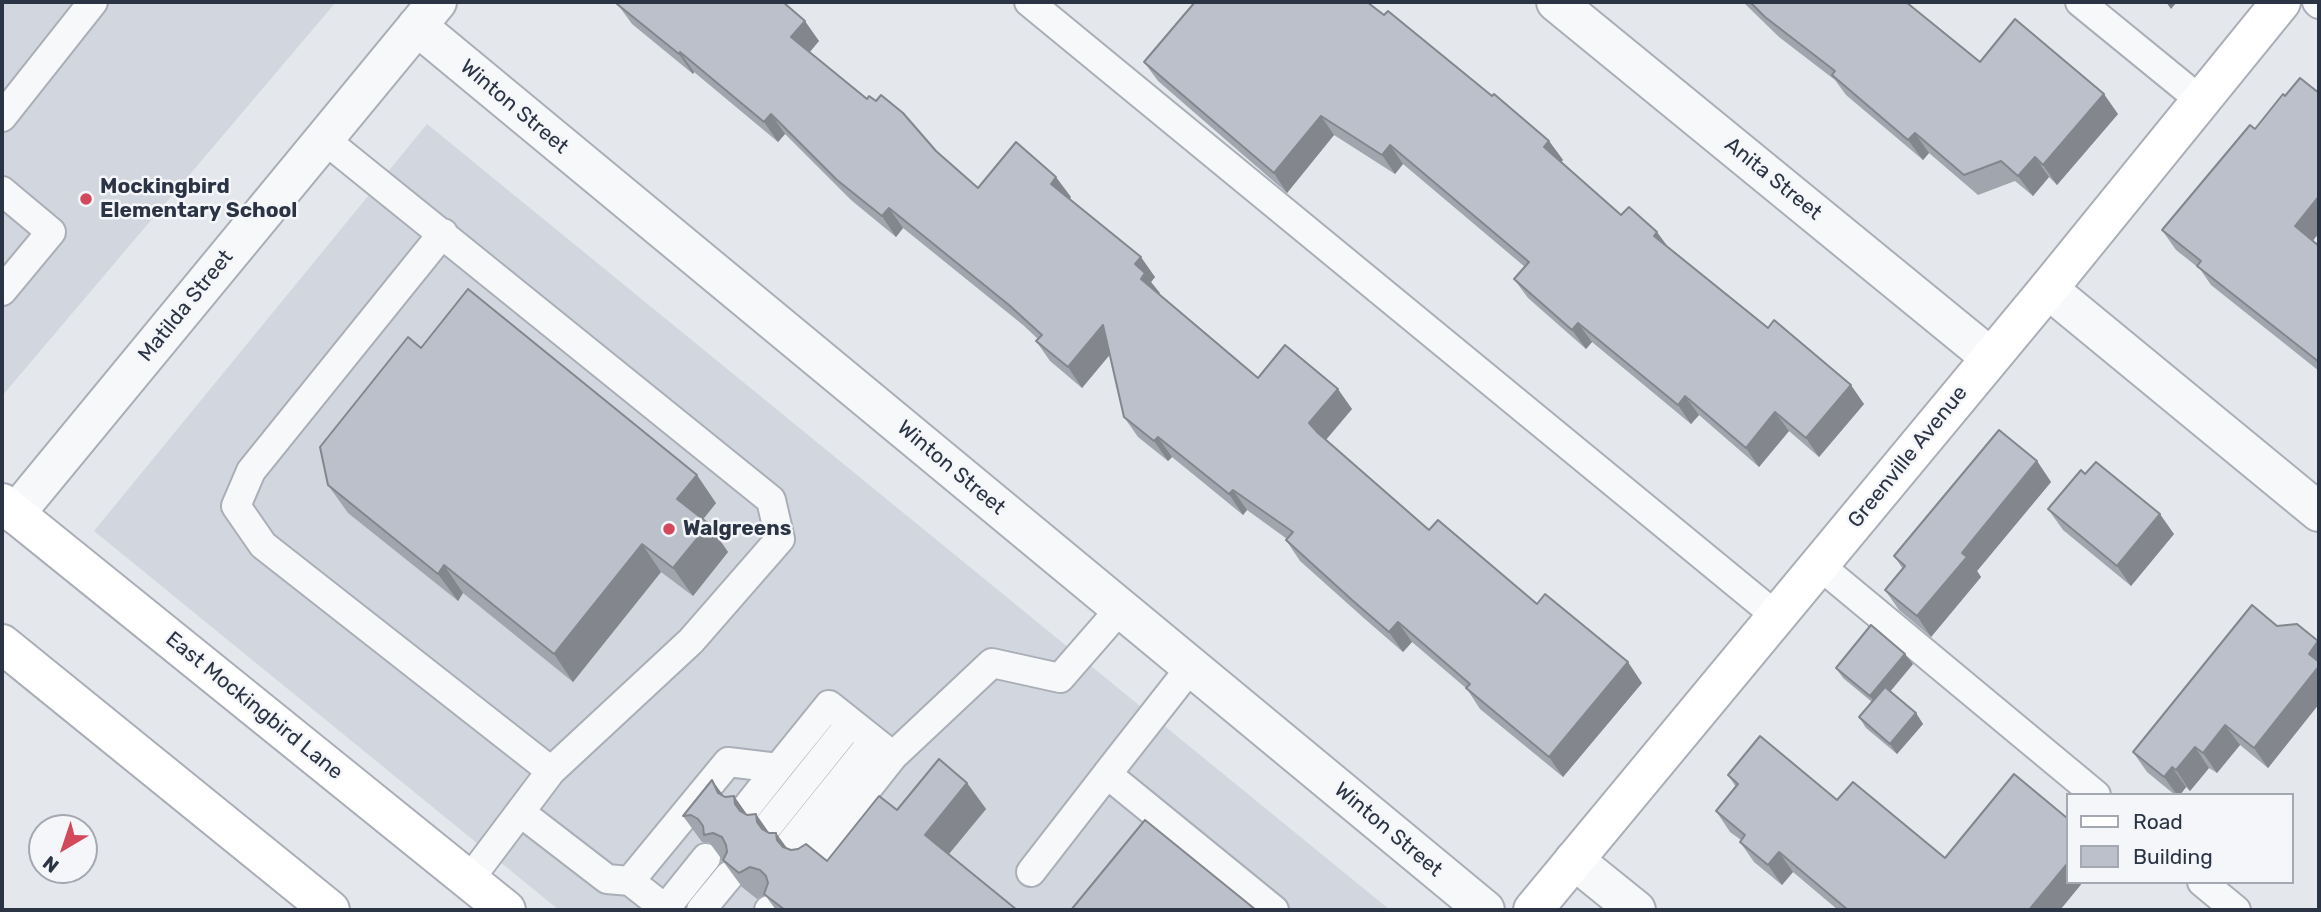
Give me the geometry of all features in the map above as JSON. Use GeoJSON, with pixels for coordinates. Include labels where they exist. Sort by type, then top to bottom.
{"type":"FeatureCollection","features":[{"type":"Feature","properties":{"kind":"main road","name":"Greenville Avenue"},"geometry":{"type":"LineString","coordinates":[[1532,910],[2048,289],[2281,2]]}},
{"type":"Feature","properties":{"kind":"main road","name":"East Mockingbird Lane"},"geometry":{"type":"LineString","coordinates":[[6,516],[506,910]]}},
{"type":"Feature","properties":{"kind":"main road"},"geometry":{"type":"LineString","coordinates":[[2,644],[330,910]]}},
{"type":"Feature","properties":{"kind":"street","name":"Anita Street"},"geometry":{"type":"LineString","coordinates":[[1556,2],[1990,358]]}},
{"type":"Feature","properties":{"kind":"street","name":"Matilda Street"},"geometry":{"type":"LineString","coordinates":[[6,516],[427,14]]}},
{"type":"Feature","properties":{"kind":"street","name":"Winton Street"},"geometry":{"type":"LineString","coordinates":[[427,14],[1121,608],[1485,910]]}},
{"type":"Feature","properties":{"kind":"street"},"geometry":{"type":"LineString","coordinates":[[2048,289],[2319,512]]}},
{"type":"Feature","properties":{"kind":"street"},"geometry":{"type":"LineString","coordinates":[[1574,860],[1636,910]]}},
{"type":"Feature","properties":{"kind":"lane"},"geometry":{"type":"LineString","coordinates":[[2,117],[93,2]]}},
{"type":"Feature","properties":{"kind":"lane"},"geometry":{"type":"LineString","coordinates":[[1030,2],[1775,615]]}},
{"type":"Feature","properties":{"kind":"lane"},"geometry":{"type":"LineString","coordinates":[[2080,2],[2200,100]]}},
{"type":"Feature","properties":{"kind":"lane"},"geometry":{"type":"LineString","coordinates":[[324,139],[771,500],[780,539],[691,641],[551,771],[469,880]]}},
{"type":"Feature","properties":{"kind":"lane"},"geometry":{"type":"LineString","coordinates":[[2,191],[51,232],[2,291]]}},
{"type":"Feature","properties":{"kind":"lane"},"geometry":{"type":"LineString","coordinates":[[443,233],[251,471],[236,506],[263,545],[551,771]]}},
{"type":"Feature","properties":{"kind":"lane"},"geometry":{"type":"LineString","coordinates":[[1819,565],[2094,793]]}},
{"type":"Feature","properties":{"kind":"lane"},"geometry":{"type":"LineString","coordinates":[[801,852],[883,749],[992,663],[1060,678],[1121,608]]}},
{"type":"Feature","properties":{"kind":"lane"},"geometry":{"type":"LineString","coordinates":[[1031,872],[1191,667]]}},
{"type":"Feature","properties":{"kind":"lane"},"geometry":{"type":"LineString","coordinates":[[747,807],[829,705],[883,749]]}},
{"type":"Feature","properties":{"kind":"lane"},"geometry":{"type":"LineString","coordinates":[[769,825],[850,724]]}},
{"type":"Feature","properties":{"kind":"lane"},"geometry":{"type":"LineString","coordinates":[[631,881],[728,762],[778,768]]}},
{"type":"Feature","properties":{"kind":"lane"},"geometry":{"type":"LineString","coordinates":[[1107,774],[1274,910]]}},
{"type":"Feature","properties":{"kind":"lane"},"geometry":{"type":"LineString","coordinates":[[520,812],[607,879],[631,881],[666,910],[706,858]]}},
{"type":"Feature","properties":{"kind":"lane"},"geometry":{"type":"LineString","coordinates":[[701,910],[729,876]]}},
{"type":"Feature","properties":{"kind":"lane"},"geometry":{"type":"LineString","coordinates":[[2204,884],[2236,910]]}},
{"type":"Feature","properties":{"kind":"shaded area","name":"Mockingbird Elementary School"},"geometry":{"type":"Polygon","coordinates":[[[2,2],[336,2],[2,396],[2,2]]]}},
{"type":"Feature","properties":{"kind":"shaded area"},"geometry":{"type":"Polygon","coordinates":[[[427,124],[1390,910],[559,910],[94,531],[427,124]]]}},
{"type":"Feature","properties":{"kind":"building"},"geometry":{"type":"Polygon","coordinates":[[[783,2],[805,21],[791,37],[867,99],[869,96],[876,101],[881,95],[903,113],[936,151],[978,188],[1016,142],[1056,177],[1051,184],[1141,257],[1135,264],[1145,273],[1141,279],[1258,378],[1285,345],[1338,389],[1309,423],[1429,530],[1438,520],[1537,604],[1545,594],[1628,662],[1549,757],[1466,688],[1470,684],[1398,622],[1389,632],[1352,600],[1286,540],[1293,532],[1233,490],[1229,494],[1158,437],[1154,441],[1124,417],[1103,325],[1068,367],[1036,341],[1042,335],[1009,305],[889,208],[882,216],[837,180],[771,114],[764,122],[617,4],[783,2]]]}},
{"type":"Feature","properties":{"kind":"building"},"geometry":{"type":"Polygon","coordinates":[[[1195,2],[1367,2],[1384,15],[1388,11],[1549,141],[1544,147],[1621,215],[1629,207],[1657,232],[1654,236],[1768,328],[1774,320],[1851,385],[1806,438],[1775,412],[1746,448],[1685,396],[1678,405],[1578,323],[1572,330],[1514,279],[1529,262],[1390,145],[1382,155],[1321,116],[1274,173],[1144,62],[1195,2]]]}},
{"type":"Feature","properties":{"kind":"building"},"geometry":{"type":"Polygon","coordinates":[[[1750,2],[1906,2],[1980,62],[2015,19],[2104,94],[2043,165],[2035,157],[2018,176],[2001,161],[1964,175],[1915,133],[1908,140],[1832,75],[1835,71],[1765,17],[1750,2]]]}},
{"type":"Feature","properties":{"kind":"building"},"geometry":{"type":"Polygon","coordinates":[[[2300,78],[2319,93],[2319,196],[2295,226],[2319,246],[2319,362],[2197,266],[2201,261],[2162,230],[2250,125],[2255,129],[2283,94],[2285,96],[2300,78]]]}},
{"type":"Feature","properties":{"kind":"building","name":"Walgreens"},"geometry":{"type":"Polygon","coordinates":[[[468,289],[697,475],[677,499],[709,524],[673,568],[642,544],[554,654],[444,565],[438,574],[328,485],[320,447],[408,337],[421,348],[468,289]]]}},
{"type":"Feature","properties":{"kind":"building"},"geometry":{"type":"Polygon","coordinates":[[[1999,430],[2037,461],[1962,553],[1967,557],[1917,616],[1885,590],[1905,566],[1894,556],[1999,430]]]}},
{"type":"Feature","properties":{"kind":"building"},"geometry":{"type":"Polygon","coordinates":[[[2096,462],[2160,514],[2117,566],[2048,509],[2081,470],[2085,474],[2096,462]]]}},
{"type":"Feature","properties":{"kind":"building"},"geometry":{"type":"Polygon","coordinates":[[[2252,605],[2277,626],[2297,624],[2318,641],[2309,654],[2319,662],[2319,666],[2254,748],[2225,725],[2203,753],[2195,747],[2176,770],[2172,767],[2164,777],[2133,752],[2252,605]]]}},
{"type":"Feature","properties":{"kind":"building"},"geometry":{"type":"Polygon","coordinates":[[[1871,625],[1905,654],[1870,696],[1836,668],[1871,625]]]}},
{"type":"Feature","properties":{"kind":"building"},"geometry":{"type":"Polygon","coordinates":[[[1885,687],[1916,713],[1890,744],[1859,717],[1885,687]]]}},
{"type":"Feature","properties":{"kind":"building"},"geometry":{"type":"Polygon","coordinates":[[[1760,736],[1837,800],[1853,782],[1945,858],[2014,774],[2066,817],[2066,865],[2029,910],[1848,910],[1779,852],[1768,865],[1740,842],[1745,835],[1716,811],[1738,784],[1728,775],[1760,736]]]}},
{"type":"Feature","properties":{"kind":"building"},"geometry":{"type":"Polygon","coordinates":[[[939,759],[967,783],[925,835],[1017,910],[785,910],[764,894],[768,883],[760,870],[750,867],[739,873],[723,860],[727,852],[722,837],[713,833],[704,835],[703,826],[698,819],[691,815],[683,816],[712,780],[718,793],[725,797],[734,796],[740,811],[747,815],[756,814],[762,829],[776,833],[777,840],[783,847],[791,850],[806,844],[827,861],[879,796],[897,810],[939,759]]]}},
{"type":"Feature","properties":{"kind":"building"},"geometry":{"type":"Polygon","coordinates":[[[1145,820],[1256,910],[1071,910],[1145,820]]]}},
{"type":"Feature","properties":{"kind":"place","name":"Mockingbird Elementary School"},"geometry":{"type":"Point","coordinates":[86,199]}},
{"type":"Feature","properties":{"kind":"place","name":"Walgreens"},"geometry":{"type":"Point","coordinates":[669,529]}}]}
